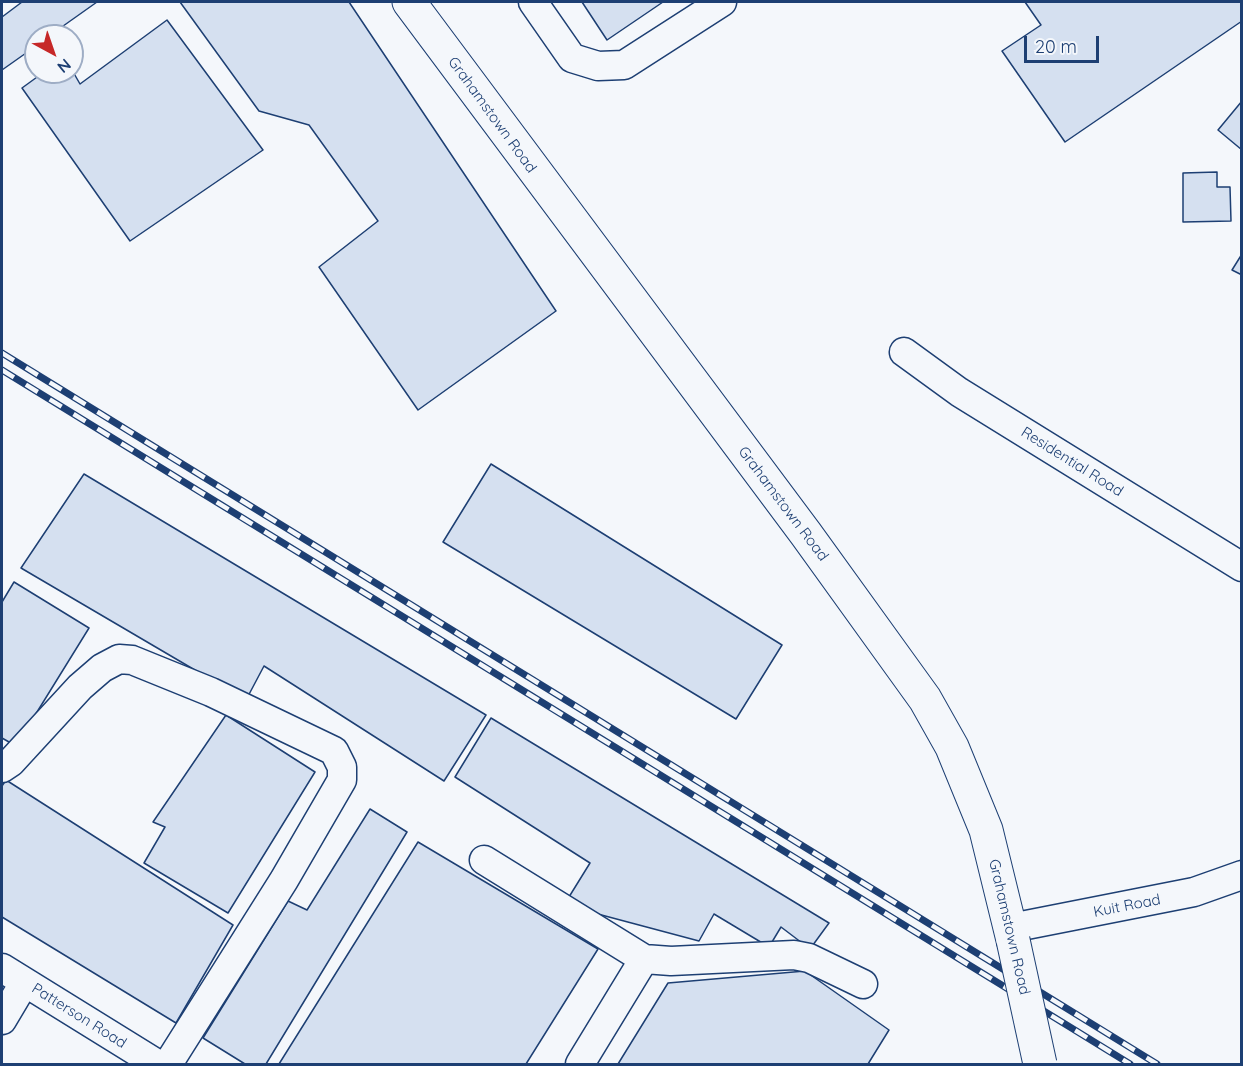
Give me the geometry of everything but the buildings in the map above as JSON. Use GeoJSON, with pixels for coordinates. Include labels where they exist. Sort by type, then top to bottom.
{"type":"FeatureCollection","features":[{"type":"Feature","properties":{"kind":"main road","name":"Grahamstown Road"},"geometry":{"type":"LineString","coordinates":[[409,2],[806,534],[925,699],[951,747],[986,830],[1012,934],[1040,1065]]}},
{"type":"Feature","properties":{"kind":"street"},"geometry":{"type":"LineString","coordinates":[[533,2],[572,58],[598,66],[624,65],[722,2]]}},
{"type":"Feature","properties":{"kind":"street","name":"Residential Road"},"geometry":{"type":"LineString","coordinates":[[904,352],[959,392],[1242,567]]}},
{"type":"Feature","properties":{"kind":"street"},"geometry":{"type":"LineString","coordinates":[[2,768],[11,762],[80,687],[102,668],[119,659],[132,660],[211,692],[334,751],[342,767],[342,780],[284,880],[168,1065]]}},
{"type":"Feature","properties":{"kind":"street"},"geometry":{"type":"LineString","coordinates":[[484,860],[644,959],[671,961],[794,955],[809,958],[863,984]]}},
{"type":"Feature","properties":{"kind":"street","name":"Kuit Road"},"geometry":{"type":"LineString","coordinates":[[1012,934],[1194,892],[1242,875]]}},
{"type":"Feature","properties":{"kind":"street"},"geometry":{"type":"LineString","coordinates":[[580,1065],[644,959]]}},
{"type":"Feature","properties":{"kind":"street"},"geometry":{"type":"LineString","coordinates":[[2,1020],[13,975]]}},
{"type":"Feature","properties":{"kind":"street","name":"Patterson Road"},"geometry":{"type":"LineString","coordinates":[[13,975],[157,1065]]}},
{"type":"Feature","properties":{"kind":"railway"},"geometry":{"type":"LineString","coordinates":[[2,353],[1157,1064]]}},
{"type":"Feature","properties":{"kind":"railway"},"geometry":{"type":"LineString","coordinates":[[2,370],[1130,1064]]}}]}
